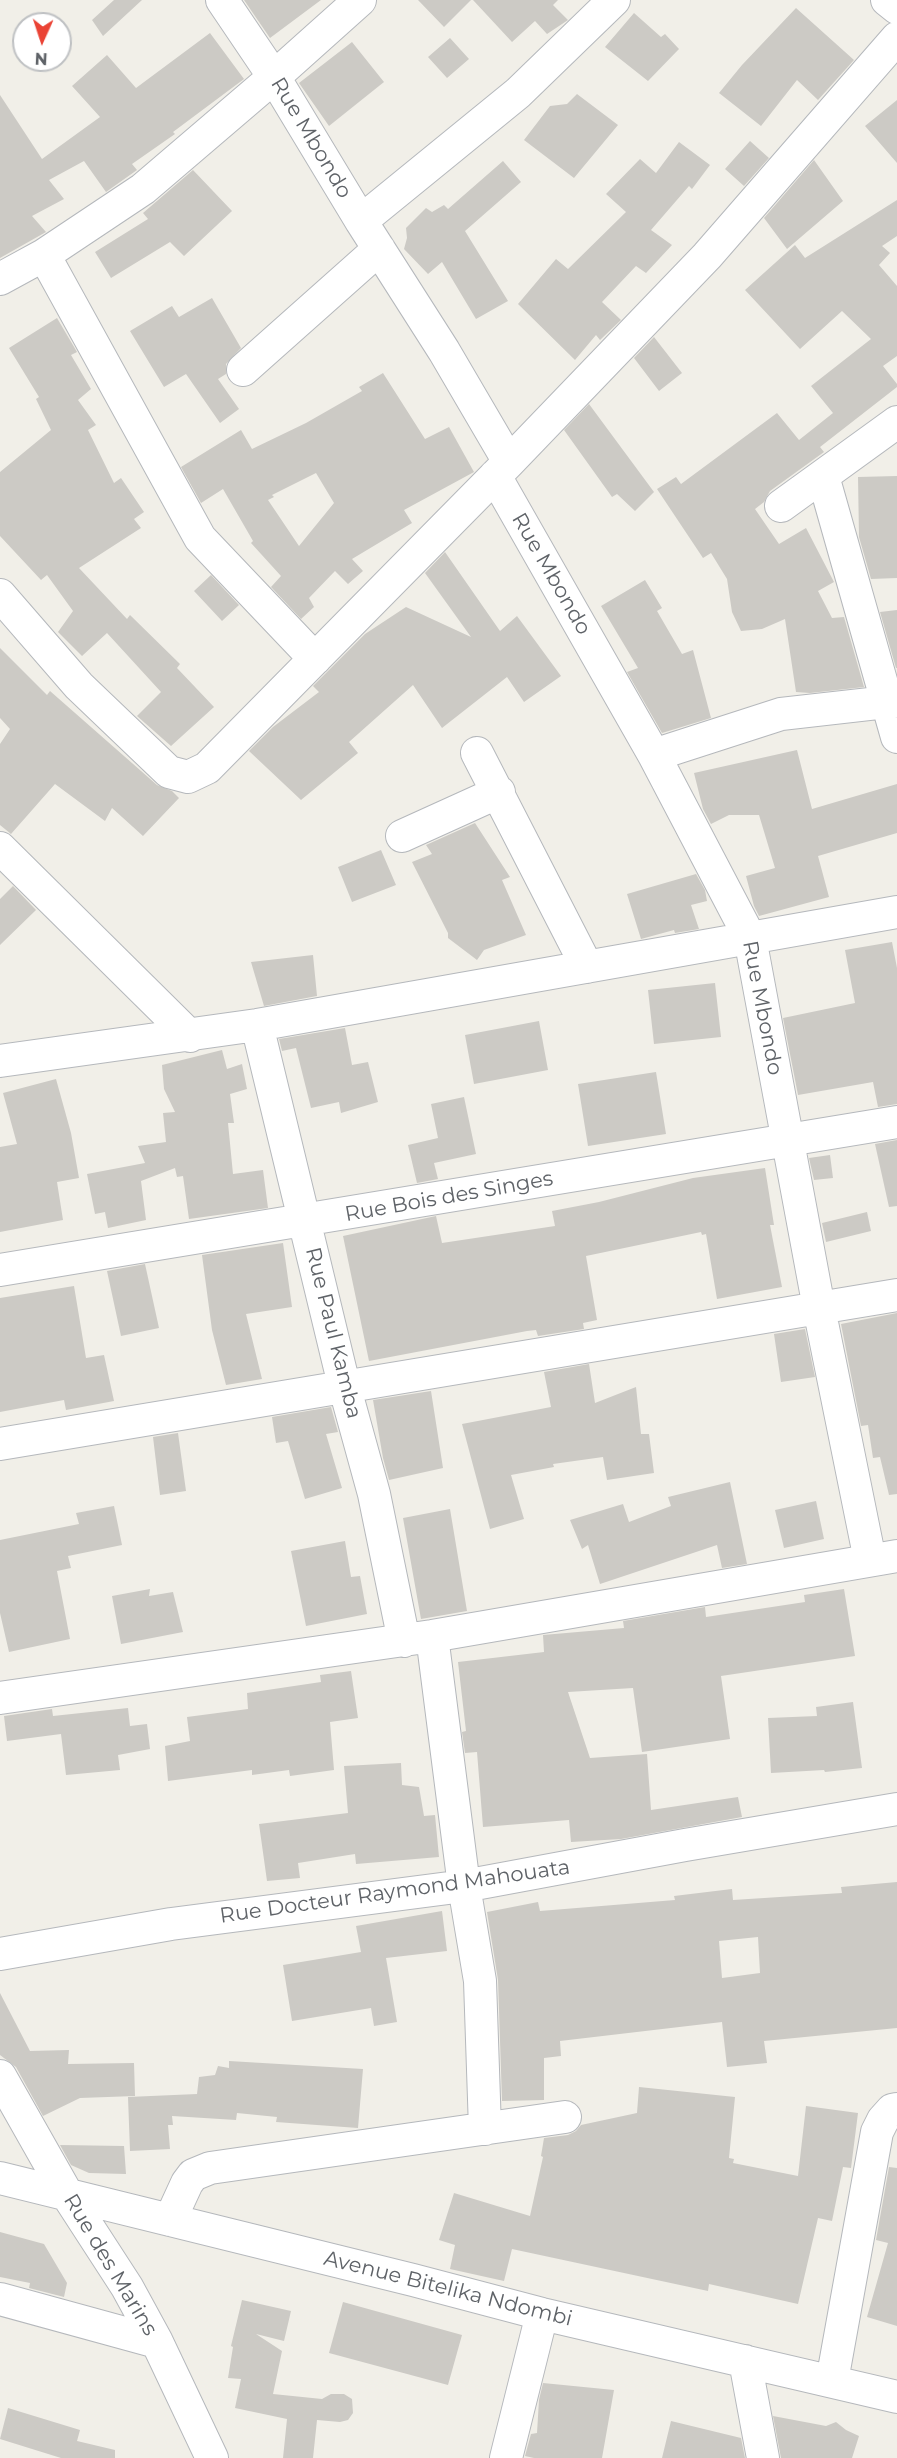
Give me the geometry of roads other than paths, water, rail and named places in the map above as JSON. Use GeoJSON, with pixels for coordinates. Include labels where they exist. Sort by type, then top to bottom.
{"type":"FeatureCollection","features":[{"type":"Feature","properties":{"kind":"street","name":"Rue Mbondo"},"geometry":{"type":"LineString","coordinates":[[222,0],[274,77],[361,221],[444,351],[502,469],[750,938],[786,1141],[819,1308],[884,1558]]}},
{"type":"Feature","properties":{"kind":"street"},"geometry":{"type":"LineString","coordinates":[[0,279],[44,255],[143,189],[360,0]]}},
{"type":"Feature","properties":{"kind":"street"},"geometry":{"type":"LineString","coordinates":[[361,221],[518,93],[614,0]]}},
{"type":"Feature","properties":{"kind":"street"},"geometry":{"type":"LineString","coordinates":[[887,0],[897,8]]}},
{"type":"Feature","properties":{"kind":"street"},"geometry":{"type":"LineString","coordinates":[[0,595],[79,686],[170,772],[188,777],[207,768],[502,469],[714,249],[897,38]]}},
{"type":"Feature","properties":{"kind":"street"},"geometry":{"type":"LineString","coordinates":[[243,370],[379,249]]}},
{"type":"Feature","properties":{"kind":"street"},"geometry":{"type":"LineString","coordinates":[[44,255],[200,538],[315,659]]}},
{"type":"Feature","properties":{"kind":"street"},"geometry":{"type":"LineString","coordinates":[[781,506],[897,422]]}},
{"type":"Feature","properties":{"kind":"street"},"geometry":{"type":"LineString","coordinates":[[823,476],[892,701],[897,736]]}},
{"type":"Feature","properties":{"kind":"street"},"geometry":{"type":"LineString","coordinates":[[654,755],[781,714],[892,701]]}},
{"type":"Feature","properties":{"kind":"street"},"geometry":{"type":"LineString","coordinates":[[477,753],[587,967]]}},
{"type":"Feature","properties":{"kind":"street"},"geometry":{"type":"LineString","coordinates":[[402,836],[499,792]]}},
{"type":"Feature","properties":{"kind":"street"},"geometry":{"type":"LineString","coordinates":[[0,848],[190,1036]]}},
{"type":"Feature","properties":{"kind":"street"},"geometry":{"type":"LineString","coordinates":[[0,1061],[257,1026],[897,912]]}},
{"type":"Feature","properties":{"kind":"street","name":"Rue Paul Kamba"},"geometry":{"type":"LineString","coordinates":[[257,1026],[344,1385],[374,1494],[418,1638],[480,1981],[485,2129]]}},
{"type":"Feature","properties":{"kind":"street","name":"Rue Bois des Singes"},"geometry":{"type":"LineString","coordinates":[[0,1270],[306,1222],[897,1122]]}},
{"type":"Feature","properties":{"kind":"street"},"geometry":{"type":"LineString","coordinates":[[0,1443],[897,1295]]}},
{"type":"Feature","properties":{"kind":"street"},"geometry":{"type":"LineString","coordinates":[[0,1698],[418,1638],[884,1558]]}},
{"type":"Feature","properties":{"kind":"street","name":"Rue Docteur Raymond Mahouata"},"geometry":{"type":"LineString","coordinates":[[0,1954],[171,1924],[464,1886],[897,1809]]}},
{"type":"Feature","properties":{"kind":"street","name":"Rue des Marins"},"geometry":{"type":"LineString","coordinates":[[0,2076],[68,2196],[128,2287],[212,2458]]}},
{"type":"Feature","properties":{"kind":"street"},"geometry":{"type":"LineString","coordinates":[[832,2381],[877,2132],[883,2120],[894,2109]]}},
{"type":"Feature","properties":{"kind":"street"},"geometry":{"type":"LineString","coordinates":[[170,2220],[187,2182],[193,2175],[210,2168],[565,2117]]}},
{"type":"Feature","properties":{"kind":"street","name":"Avenue Bitelika Ndombi"},"geometry":{"type":"LineString","coordinates":[[0,2178],[542,2314],[897,2397]]}},
{"type":"Feature","properties":{"kind":"street"},"geometry":{"type":"LineString","coordinates":[[0,2299],[157,2342]]}},
{"type":"Feature","properties":{"kind":"street"},"geometry":{"type":"LineString","coordinates":[[506,2458],[542,2314]]}},
{"type":"Feature","properties":{"kind":"street"},"geometry":{"type":"LineString","coordinates":[[745,2361],[764,2458]]}}]}
